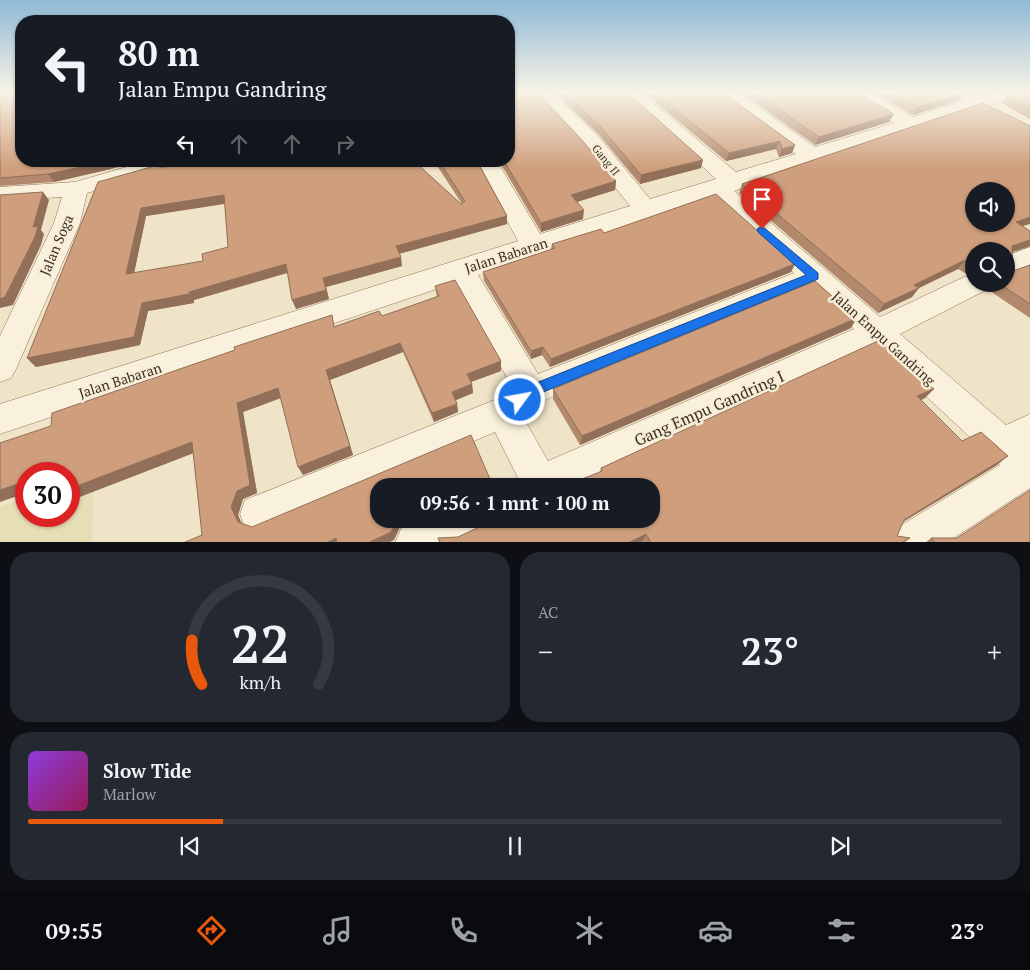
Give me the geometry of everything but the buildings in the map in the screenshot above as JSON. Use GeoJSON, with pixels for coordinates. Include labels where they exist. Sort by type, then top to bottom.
{"type":"FeatureCollection","features":[{"type":"Feature","properties":{"kind":"street","name":"Gang II"},"geometry":{"type":"LineString","coordinates":[[566,117],[590,141],[646,210]]}},
{"type":"Feature","properties":{"kind":"street","name":"Jalan Empu Gandring"},"geometry":{"type":"LineString","coordinates":[[655,117],[814,276],[1023,453]]}},
{"type":"Feature","properties":{"kind":"street"},"geometry":{"type":"LineString","coordinates":[[760,117],[813,156]]}},
{"type":"Feature","properties":{"kind":"street"},"geometry":{"type":"LineString","coordinates":[[900,117],[911,124]]}},
{"type":"Feature","properties":{"kind":"street","name":"Jalan Babaran"},"geometry":{"type":"LineString","coordinates":[[0,419],[932,117]]}},
{"type":"Feature","properties":{"kind":"street"},"geometry":{"type":"LineString","coordinates":[[0,194],[76,189],[151,167]]}},
{"type":"Feature","properties":{"kind":"street"},"geometry":{"type":"LineString","coordinates":[[489,167],[534,246]]}},
{"type":"Feature","properties":{"kind":"street","name":"Jalan Soga"},"geometry":{"type":"LineString","coordinates":[[0,370],[67,223],[76,189]]}},
{"type":"Feature","properties":{"kind":"street"},"geometry":{"type":"LineString","coordinates":[[1015,264],[1030,256]]}},
{"type":"Feature","properties":{"kind":"street","name":"Gang Empu Gandring I"},"geometry":{"type":"LineString","coordinates":[[461,270],[520,400],[510,426],[534,478]]}},
{"type":"Feature","properties":{"kind":"street"},"geometry":{"type":"LineString","coordinates":[[259,514],[520,400],[814,276]]}},
{"type":"Feature","properties":{"kind":"street","name":"Gang Empu Gandring I"},"geometry":{"type":"LineString","coordinates":[[553,478],[878,332],[965,288]]}},
{"type":"Feature","properties":{"kind":"street"},"geometry":{"type":"LineString","coordinates":[[908,542],[1023,453]]}},
{"type":"Feature","properties":{"kind":"street"},"geometry":{"type":"LineString","coordinates":[[415,542],[445,528]]}},
{"type":"Feature","properties":{"kind":"shaded area"},"geometry":{"type":"Polygon","coordinates":[[[94,472],[92,542],[0,542],[0,507],[15,501],[15,527],[80,527],[80,477],[94,472]]]}},
{"type":"Feature","properties":{"kind":"route"},"geometry":{"type":"LineString","coordinates":[[520,400],[531,391],[814,276],[762,229]]}}]}
